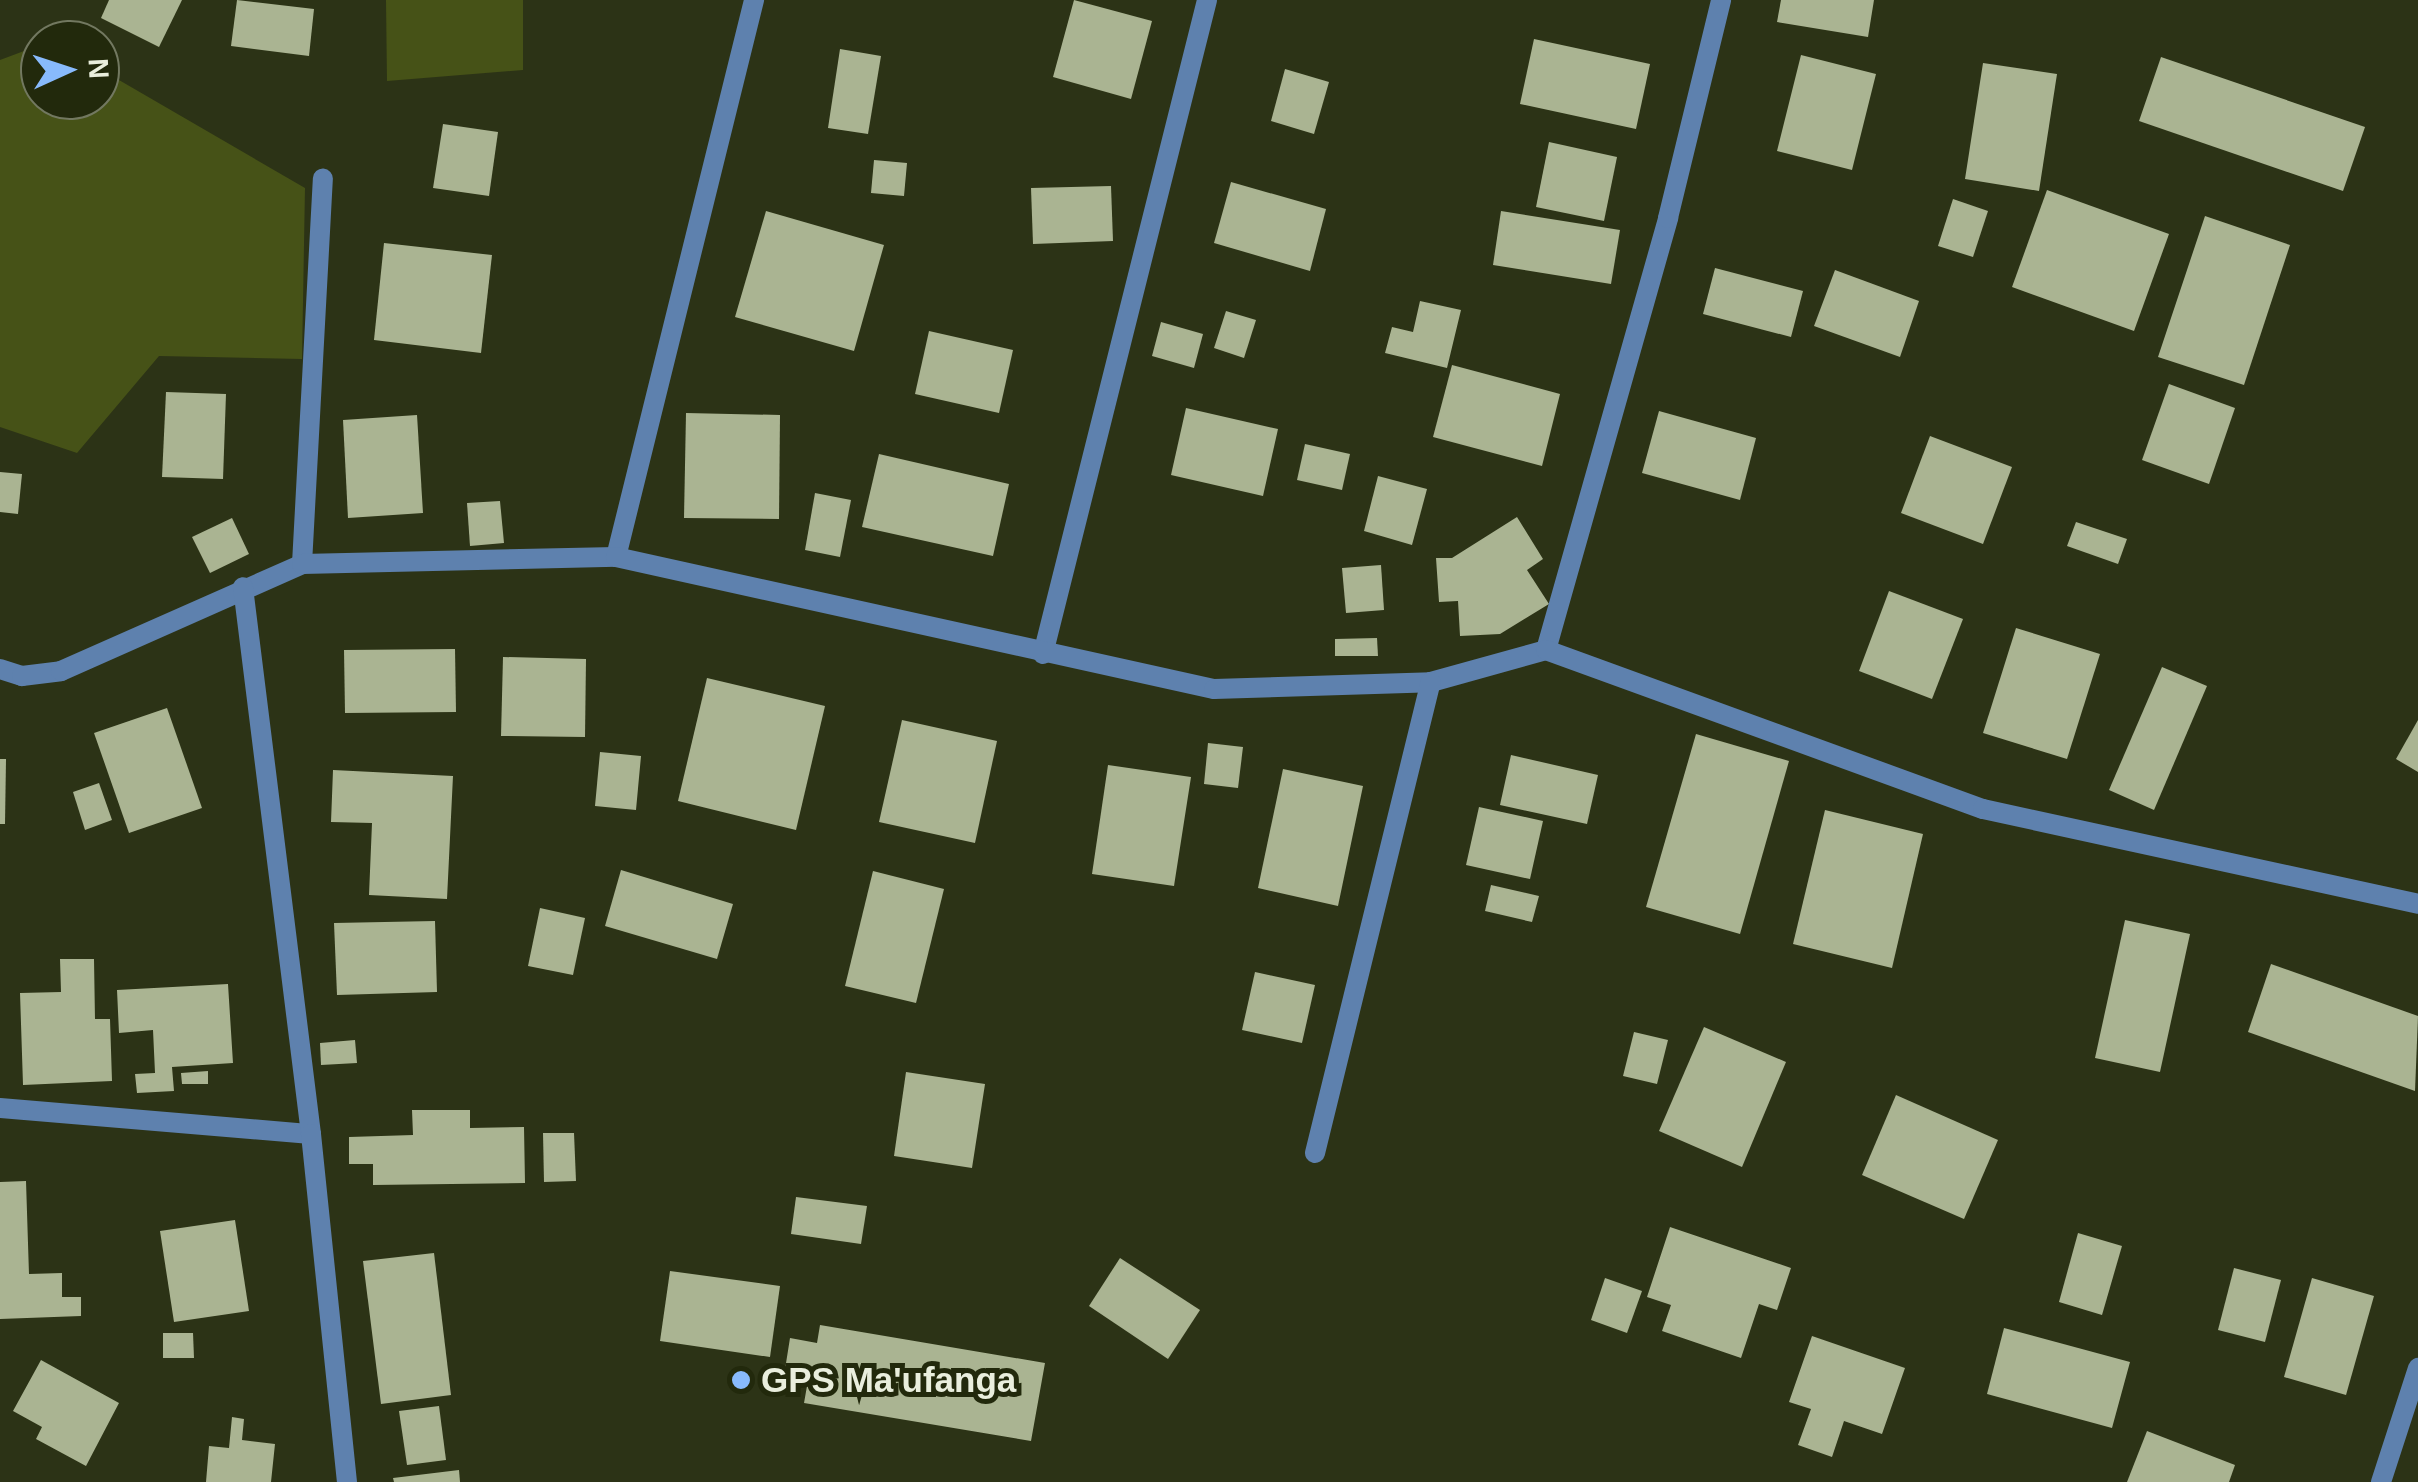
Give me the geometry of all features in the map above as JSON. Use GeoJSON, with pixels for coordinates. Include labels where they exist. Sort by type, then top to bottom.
{"type":"FeatureCollection","features":[{"type":"Feature","properties":{"kind":"street"},"geometry":{"type":"LineString","coordinates":[[616,557],[754,0]]}},
{"type":"Feature","properties":{"kind":"street"},"geometry":{"type":"LineString","coordinates":[[1043,654],[1207,0]]}},
{"type":"Feature","properties":{"kind":"street"},"geometry":{"type":"LineString","coordinates":[[1546,650],[1668,218],[1721,0]]}},
{"type":"Feature","properties":{"kind":"street"},"geometry":{"type":"LineString","coordinates":[[302,564],[323,179]]}},
{"type":"Feature","properties":{"kind":"street"},"geometry":{"type":"LineString","coordinates":[[0,669],[22,676],[61,671],[242,587],[302,564],[616,557],[1214,689],[1430,682],[1546,650],[1984,810],[2418,904]]}},
{"type":"Feature","properties":{"kind":"street"},"geometry":{"type":"LineString","coordinates":[[242,587],[311,1134],[347,1482]]}},
{"type":"Feature","properties":{"kind":"street"},"geometry":{"type":"LineString","coordinates":[[1315,1154],[1430,682]]}},
{"type":"Feature","properties":{"kind":"street"},"geometry":{"type":"LineString","coordinates":[[0,1108],[311,1134]]}},
{"type":"Feature","properties":{"kind":"street"},"geometry":{"type":"LineString","coordinates":[[2381,1482],[2418,1368]]}},
{"type":"Feature","properties":{"kind":"green space"},"geometry":{"type":"Polygon","coordinates":[[[386,0],[523,0],[523,70],[387,81],[386,0]]]}},
{"type":"Feature","properties":{"kind":"green space"},"geometry":{"type":"Polygon","coordinates":[[[20,52],[20,120],[120,120],[120,81],[305,188],[302,359],[159,356],[77,453],[0,427],[0,60],[20,52]]]}},
{"type":"Feature","properties":{"kind":"building"},"geometry":{"type":"Polygon","coordinates":[[[109,0],[182,0],[159,47],[120,28],[120,20],[101,18],[109,0]]]}},
{"type":"Feature","properties":{"kind":"building"},"geometry":{"type":"Polygon","coordinates":[[[237,0],[314,9],[309,56],[231,46],[237,0]]]}},
{"type":"Feature","properties":{"kind":"building"},"geometry":{"type":"Polygon","coordinates":[[[1074,0],[1152,21],[1131,99],[1053,77],[1074,0]]]}},
{"type":"Feature","properties":{"kind":"building"},"geometry":{"type":"Polygon","coordinates":[[[1781,0],[1874,0],[1868,37],[1777,22],[1781,0]]]}},
{"type":"Feature","properties":{"kind":"building"},"geometry":{"type":"Polygon","coordinates":[[[1534,39],[1650,64],[1636,129],[1520,104],[1534,39]]]}},
{"type":"Feature","properties":{"kind":"building"},"geometry":{"type":"Polygon","coordinates":[[[840,49],[881,56],[868,134],[828,128],[840,49]]]}},
{"type":"Feature","properties":{"kind":"building"},"geometry":{"type":"Polygon","coordinates":[[[1801,55],[1876,74],[1852,170],[1777,151],[1801,55]]]}},
{"type":"Feature","properties":{"kind":"building"},"geometry":{"type":"Polygon","coordinates":[[[2161,57],[2365,127],[2343,191],[2139,121],[2161,57]]]}},
{"type":"Feature","properties":{"kind":"building"},"geometry":{"type":"Polygon","coordinates":[[[1983,63],[2057,74],[2039,191],[1965,179],[1983,63]]]}},
{"type":"Feature","properties":{"kind":"building"},"geometry":{"type":"Polygon","coordinates":[[[1285,69],[1329,82],[1314,134],[1271,121],[1285,69]]]}},
{"type":"Feature","properties":{"kind":"building"},"geometry":{"type":"Polygon","coordinates":[[[443,124],[498,132],[489,196],[433,188],[443,124]]]}},
{"type":"Feature","properties":{"kind":"building"},"geometry":{"type":"Polygon","coordinates":[[[1549,142],[1617,157],[1604,221],[1536,207],[1549,142]]]}},
{"type":"Feature","properties":{"kind":"building"},"geometry":{"type":"Polygon","coordinates":[[[874,160],[907,163],[904,196],[871,193],[874,160]]]}},
{"type":"Feature","properties":{"kind":"building"},"geometry":{"type":"Polygon","coordinates":[[[1231,182],[1326,209],[1310,271],[1214,243],[1231,182]]]}},
{"type":"Feature","properties":{"kind":"building"},"geometry":{"type":"Polygon","coordinates":[[[1111,186],[1113,241],[1033,244],[1031,188],[1111,186]]]}},
{"type":"Feature","properties":{"kind":"building"},"geometry":{"type":"Polygon","coordinates":[[[2047,190],[2169,234],[2134,331],[2012,287],[2047,190]]]}},
{"type":"Feature","properties":{"kind":"building"},"geometry":{"type":"Polygon","coordinates":[[[1953,199],[1988,211],[1973,257],[1938,246],[1953,199]]]}},
{"type":"Feature","properties":{"kind":"building"},"geometry":{"type":"Polygon","coordinates":[[[766,211],[884,245],[854,351],[735,317],[766,211]]]}},
{"type":"Feature","properties":{"kind":"building"},"geometry":{"type":"Polygon","coordinates":[[[1501,211],[1620,230],[1611,284],[1493,265],[1501,211]]]}},
{"type":"Feature","properties":{"kind":"building"},"geometry":{"type":"Polygon","coordinates":[[[2205,216],[2290,245],[2244,385],[2158,357],[2205,216]]]}},
{"type":"Feature","properties":{"kind":"building"},"geometry":{"type":"Polygon","coordinates":[[[384,243],[492,255],[481,353],[374,340],[384,243]]]}},
{"type":"Feature","properties":{"kind":"building"},"geometry":{"type":"Polygon","coordinates":[[[1715,268],[1803,291],[1791,337],[1703,314],[1715,268]]]}},
{"type":"Feature","properties":{"kind":"building"},"geometry":{"type":"Polygon","coordinates":[[[1835,270],[1919,301],[1900,357],[1814,326],[1835,270]]]}},
{"type":"Feature","properties":{"kind":"building"},"geometry":{"type":"Polygon","coordinates":[[[1420,301],[1461,310],[1447,368],[1385,353],[1392,327],[1413,332],[1420,301]]]}},
{"type":"Feature","properties":{"kind":"building"},"geometry":{"type":"Polygon","coordinates":[[[1226,311],[1256,320],[1244,358],[1214,348],[1226,311]]]}},
{"type":"Feature","properties":{"kind":"building"},"geometry":{"type":"Polygon","coordinates":[[[1161,322],[1203,334],[1194,368],[1152,356],[1161,322]]]}},
{"type":"Feature","properties":{"kind":"building"},"geometry":{"type":"Polygon","coordinates":[[[929,331],[1013,350],[999,413],[915,394],[929,331]]]}},
{"type":"Feature","properties":{"kind":"building"},"geometry":{"type":"Polygon","coordinates":[[[1452,365],[1560,394],[1542,466],[1433,437],[1452,365]]]}},
{"type":"Feature","properties":{"kind":"building"},"geometry":{"type":"Polygon","coordinates":[[[2169,384],[2235,408],[2209,484],[2142,460],[2169,384]]]}},
{"type":"Feature","properties":{"kind":"building"},"geometry":{"type":"Polygon","coordinates":[[[166,392],[226,394],[223,479],[162,477],[166,392]]]}},
{"type":"Feature","properties":{"kind":"building"},"geometry":{"type":"Polygon","coordinates":[[[1186,408],[1278,429],[1263,496],[1171,475],[1186,408]]]}},
{"type":"Feature","properties":{"kind":"building"},"geometry":{"type":"Polygon","coordinates":[[[1659,411],[1756,438],[1740,500],[1642,473],[1659,411]]]}},
{"type":"Feature","properties":{"kind":"building"},"geometry":{"type":"Polygon","coordinates":[[[686,413],[780,415],[779,519],[684,518],[686,413]]]}},
{"type":"Feature","properties":{"kind":"building"},"geometry":{"type":"Polygon","coordinates":[[[417,415],[423,513],[348,518],[343,420],[417,415]]]}},
{"type":"Feature","properties":{"kind":"building"},"geometry":{"type":"Polygon","coordinates":[[[1930,436],[2012,467],[1983,544],[1901,513],[1930,436]]]}},
{"type":"Feature","properties":{"kind":"building"},"geometry":{"type":"Polygon","coordinates":[[[1305,444],[1350,454],[1342,490],[1297,480],[1305,444]]]}},
{"type":"Feature","properties":{"kind":"building"},"geometry":{"type":"Polygon","coordinates":[[[879,454],[1009,484],[993,556],[862,527],[879,454]]]}},
{"type":"Feature","properties":{"kind":"building"},"geometry":{"type":"Polygon","coordinates":[[[0,472],[22,474],[18,514],[0,512],[0,472]]]}},
{"type":"Feature","properties":{"kind":"building"},"geometry":{"type":"Polygon","coordinates":[[[1378,476],[1427,489],[1412,545],[1364,531],[1378,476]]]}},
{"type":"Feature","properties":{"kind":"building"},"geometry":{"type":"Polygon","coordinates":[[[815,493],[851,500],[840,557],[805,550],[815,493]]]}},
{"type":"Feature","properties":{"kind":"building"},"geometry":{"type":"Polygon","coordinates":[[[500,501],[504,543],[470,546],[467,503],[500,501]]]}},
{"type":"Feature","properties":{"kind":"building"},"geometry":{"type":"Polygon","coordinates":[[[1517,517],[1543,559],[1527,570],[1549,604],[1500,634],[1460,636],[1458,601],[1439,602],[1436,558],[1452,558],[1517,517]]]}},
{"type":"Feature","properties":{"kind":"building"},"geometry":{"type":"Polygon","coordinates":[[[232,518],[249,554],[210,573],[192,537],[232,518]]]}},
{"type":"Feature","properties":{"kind":"building"},"geometry":{"type":"Polygon","coordinates":[[[2076,522],[2127,539],[2118,564],[2067,546],[2076,522]]]}},
{"type":"Feature","properties":{"kind":"building"},"geometry":{"type":"Polygon","coordinates":[[[1381,565],[1384,610],[1346,613],[1342,568],[1381,565]]]}},
{"type":"Feature","properties":{"kind":"building"},"geometry":{"type":"Polygon","coordinates":[[[1889,591],[1963,619],[1932,699],[1859,671],[1889,591]]]}},
{"type":"Feature","properties":{"kind":"building"},"geometry":{"type":"Polygon","coordinates":[[[2016,628],[2100,654],[2067,759],[1983,733],[2016,628]]]}},
{"type":"Feature","properties":{"kind":"building"},"geometry":{"type":"Polygon","coordinates":[[[1377,638],[1378,656],[1335,656],[1335,639],[1377,638]]]}},
{"type":"Feature","properties":{"kind":"building"},"geometry":{"type":"Polygon","coordinates":[[[455,649],[456,712],[345,713],[344,650],[455,649]]]}},
{"type":"Feature","properties":{"kind":"building"},"geometry":{"type":"Polygon","coordinates":[[[503,657],[586,659],[585,737],[501,736],[503,657]]]}},
{"type":"Feature","properties":{"kind":"building"},"geometry":{"type":"Polygon","coordinates":[[[2162,667],[2207,686],[2154,810],[2109,790],[2162,667]]]}},
{"type":"Feature","properties":{"kind":"building"},"geometry":{"type":"Polygon","coordinates":[[[707,678],[825,706],[796,830],[678,801],[707,678]]]}},
{"type":"Feature","properties":{"kind":"building"},"geometry":{"type":"Polygon","coordinates":[[[167,708],[202,808],[129,833],[94,733],[167,708]]]}},
{"type":"Feature","properties":{"kind":"building"},"geometry":{"type":"Polygon","coordinates":[[[902,720],[997,741],[975,843],[879,822],[902,720]]]}},
{"type":"Feature","properties":{"kind":"building"},"geometry":{"type":"Polygon","coordinates":[[[2418,720],[2418,772],[2396,759],[2418,720]]]}},
{"type":"Feature","properties":{"kind":"building"},"geometry":{"type":"Polygon","coordinates":[[[1696,734],[1789,761],[1740,934],[1646,907],[1696,734]]]}},
{"type":"Feature","properties":{"kind":"building"},"geometry":{"type":"Polygon","coordinates":[[[1208,743],[1243,747],[1238,788],[1204,784],[1208,743]]]}},
{"type":"Feature","properties":{"kind":"building"},"geometry":{"type":"Polygon","coordinates":[[[600,752],[641,756],[636,810],[595,806],[600,752]]]}},
{"type":"Feature","properties":{"kind":"building"},"geometry":{"type":"Polygon","coordinates":[[[1511,755],[1598,775],[1587,824],[1500,805],[1511,755]]]}},
{"type":"Feature","properties":{"kind":"building"},"geometry":{"type":"Polygon","coordinates":[[[0,759],[6,759],[5,824],[0,824],[0,759]]]}},
{"type":"Feature","properties":{"kind":"building"},"geometry":{"type":"Polygon","coordinates":[[[1108,765],[1191,777],[1174,886],[1092,874],[1108,765]]]}},
{"type":"Feature","properties":{"kind":"building"},"geometry":{"type":"Polygon","coordinates":[[[1283,769],[1363,786],[1338,906],[1258,888],[1283,769]]]}},
{"type":"Feature","properties":{"kind":"building"},"geometry":{"type":"Polygon","coordinates":[[[333,770],[453,776],[447,899],[369,895],[372,823],[331,822],[333,770]]]}},
{"type":"Feature","properties":{"kind":"building"},"geometry":{"type":"Polygon","coordinates":[[[99,783],[112,820],[85,830],[73,792],[99,783]]]}},
{"type":"Feature","properties":{"kind":"building"},"geometry":{"type":"Polygon","coordinates":[[[1479,807],[1543,821],[1530,879],[1466,865],[1479,807]]]}},
{"type":"Feature","properties":{"kind":"building"},"geometry":{"type":"Polygon","coordinates":[[[1825,810],[1923,834],[1892,968],[1793,944],[1825,810]]]}},
{"type":"Feature","properties":{"kind":"building"},"geometry":{"type":"Polygon","coordinates":[[[621,870],[733,904],[717,959],[605,926],[621,870]]]}},
{"type":"Feature","properties":{"kind":"building"},"geometry":{"type":"Polygon","coordinates":[[[873,871],[944,889],[916,1003],[845,986],[873,871]]]}},
{"type":"Feature","properties":{"kind":"building"},"geometry":{"type":"Polygon","coordinates":[[[1491,885],[1539,896],[1532,922],[1485,911],[1491,885]]]}},
{"type":"Feature","properties":{"kind":"building"},"geometry":{"type":"Polygon","coordinates":[[[540,908],[585,918],[573,975],[528,966],[540,908]]]}},
{"type":"Feature","properties":{"kind":"building"},"geometry":{"type":"Polygon","coordinates":[[[2125,920],[2190,934],[2160,1072],[2095,1058],[2125,920]]]}},
{"type":"Feature","properties":{"kind":"building"},"geometry":{"type":"Polygon","coordinates":[[[435,921],[437,992],[337,995],[334,923],[435,921]]]}},
{"type":"Feature","properties":{"kind":"building"},"geometry":{"type":"Polygon","coordinates":[[[60,959],[94,959],[95,1019],[110,1019],[112,1081],[23,1085],[20,993],[61,992],[60,959]]]}},
{"type":"Feature","properties":{"kind":"building"},"geometry":{"type":"Polygon","coordinates":[[[2271,964],[2418,1016],[2415,1091],[2248,1032],[2271,964]]]}},
{"type":"Feature","properties":{"kind":"building"},"geometry":{"type":"Polygon","coordinates":[[[1255,972],[1315,985],[1302,1043],[1242,1030],[1255,972]]]}},
{"type":"Feature","properties":{"kind":"building"},"geometry":{"type":"Polygon","coordinates":[[[228,984],[233,1063],[172,1067],[174,1091],[137,1093],[135,1074],[155,1073],[153,1030],[119,1033],[117,990],[228,984]]]}},
{"type":"Feature","properties":{"kind":"building"},"geometry":{"type":"Polygon","coordinates":[[[1704,1027],[1786,1062],[1742,1167],[1659,1131],[1704,1027]]]}},
{"type":"Feature","properties":{"kind":"building"},"geometry":{"type":"Polygon","coordinates":[[[1634,1032],[1668,1040],[1657,1084],[1623,1076],[1634,1032]]]}},
{"type":"Feature","properties":{"kind":"building"},"geometry":{"type":"Polygon","coordinates":[[[355,1040],[357,1063],[321,1065],[320,1043],[355,1040]]]}},
{"type":"Feature","properties":{"kind":"building"},"geometry":{"type":"Polygon","coordinates":[[[208,1071],[208,1084],[182,1084],[181,1073],[208,1071]]]}},
{"type":"Feature","properties":{"kind":"building"},"geometry":{"type":"Polygon","coordinates":[[[906,1072],[985,1084],[972,1168],[894,1156],[906,1072]]]}},
{"type":"Feature","properties":{"kind":"building"},"geometry":{"type":"Polygon","coordinates":[[[1896,1095],[1998,1140],[1964,1219],[1862,1175],[1896,1095]]]}},
{"type":"Feature","properties":{"kind":"building"},"geometry":{"type":"Polygon","coordinates":[[[412,1110],[470,1110],[470,1128],[524,1127],[525,1183],[373,1185],[373,1164],[349,1164],[349,1137],[413,1135],[412,1110]]]}},
{"type":"Feature","properties":{"kind":"building"},"geometry":{"type":"Polygon","coordinates":[[[543,1133],[574,1133],[576,1181],[544,1182],[543,1133]]]}},
{"type":"Feature","properties":{"kind":"building"},"geometry":{"type":"Polygon","coordinates":[[[26,1181],[29,1274],[62,1273],[62,1297],[81,1297],[81,1316],[0,1319],[0,1182],[26,1181]]]}},
{"type":"Feature","properties":{"kind":"building"},"geometry":{"type":"Polygon","coordinates":[[[796,1197],[867,1206],[861,1244],[791,1234],[796,1197]]]}},
{"type":"Feature","properties":{"kind":"building"},"geometry":{"type":"Polygon","coordinates":[[[235,1220],[249,1311],[174,1322],[160,1231],[235,1220]]]}},
{"type":"Feature","properties":{"kind":"building"},"geometry":{"type":"Polygon","coordinates":[[[1670,1227],[1791,1268],[1777,1310],[1759,1304],[1741,1358],[1662,1331],[1671,1305],[1647,1297],[1670,1227]]]}},
{"type":"Feature","properties":{"kind":"building"},"geometry":{"type":"Polygon","coordinates":[[[2078,1233],[2122,1246],[2102,1315],[2059,1302],[2078,1233]]]}},
{"type":"Feature","properties":{"kind":"building"},"geometry":{"type":"Polygon","coordinates":[[[434,1253],[451,1395],[381,1404],[363,1261],[434,1253]]]}},
{"type":"Feature","properties":{"kind":"building"},"geometry":{"type":"Polygon","coordinates":[[[1120,1258],[1200,1310],[1168,1359],[1089,1306],[1120,1258]]]}},
{"type":"Feature","properties":{"kind":"building"},"geometry":{"type":"Polygon","coordinates":[[[2234,1268],[2281,1280],[2265,1342],[2218,1330],[2234,1268]]]}},
{"type":"Feature","properties":{"kind":"building"},"geometry":{"type":"Polygon","coordinates":[[[670,1271],[780,1286],[770,1357],[660,1341],[670,1271]]]}},
{"type":"Feature","properties":{"kind":"building"},"geometry":{"type":"Polygon","coordinates":[[[1605,1278],[1642,1291],[1627,1333],[1591,1320],[1605,1278]]]}},
{"type":"Feature","properties":{"kind":"building"},"geometry":{"type":"Polygon","coordinates":[[[2312,1278],[2374,1296],[2346,1395],[2284,1377],[2312,1278]]]}},
{"type":"Feature","properties":{"kind":"building"},"geometry":{"type":"Polygon","coordinates":[[[820,1325],[1045,1363],[1031,1441],[804,1403],[807,1386],[783,1382],[790,1338],[817,1343],[820,1325]]]}},
{"type":"Feature","properties":{"kind":"building"},"geometry":{"type":"Polygon","coordinates":[[[2004,1328],[2130,1362],[2112,1428],[1987,1394],[2004,1328]]]}},
{"type":"Feature","properties":{"kind":"building"},"geometry":{"type":"Polygon","coordinates":[[[163,1333],[193,1333],[194,1358],[163,1358],[163,1333]]]}},
{"type":"Feature","properties":{"kind":"building"},"geometry":{"type":"Polygon","coordinates":[[[1812,1336],[1905,1368],[1882,1434],[1844,1421],[1832,1457],[1798,1445],[1811,1409],[1789,1402],[1812,1336]]]}},
{"type":"Feature","properties":{"kind":"building"},"geometry":{"type":"Polygon","coordinates":[[[41,1360],[119,1403],[86,1466],[36,1439],[42,1427],[13,1411],[41,1360]]]}},
{"type":"Feature","properties":{"kind":"building"},"geometry":{"type":"Polygon","coordinates":[[[439,1406],[446,1460],[407,1465],[399,1411],[439,1406]]]}},
{"type":"Feature","properties":{"kind":"building"},"geometry":{"type":"Polygon","coordinates":[[[232,1417],[244,1419],[242,1440],[275,1444],[271,1482],[206,1482],[209,1446],[229,1448],[232,1417]]]}},
{"type":"Feature","properties":{"kind":"building"},"geometry":{"type":"Polygon","coordinates":[[[2147,1431],[2235,1465],[2229,1482],[2127,1482],[2147,1431]]]}},
{"type":"Feature","properties":{"kind":"building"},"geometry":{"type":"Polygon","coordinates":[[[459,1470],[460,1482],[394,1482],[393,1478],[459,1470]]]}},
{"type":"Feature","properties":{"kind":"place","name":"GPS Ma'ufanga"},"geometry":{"type":"Point","coordinates":[741,1380]}}]}
